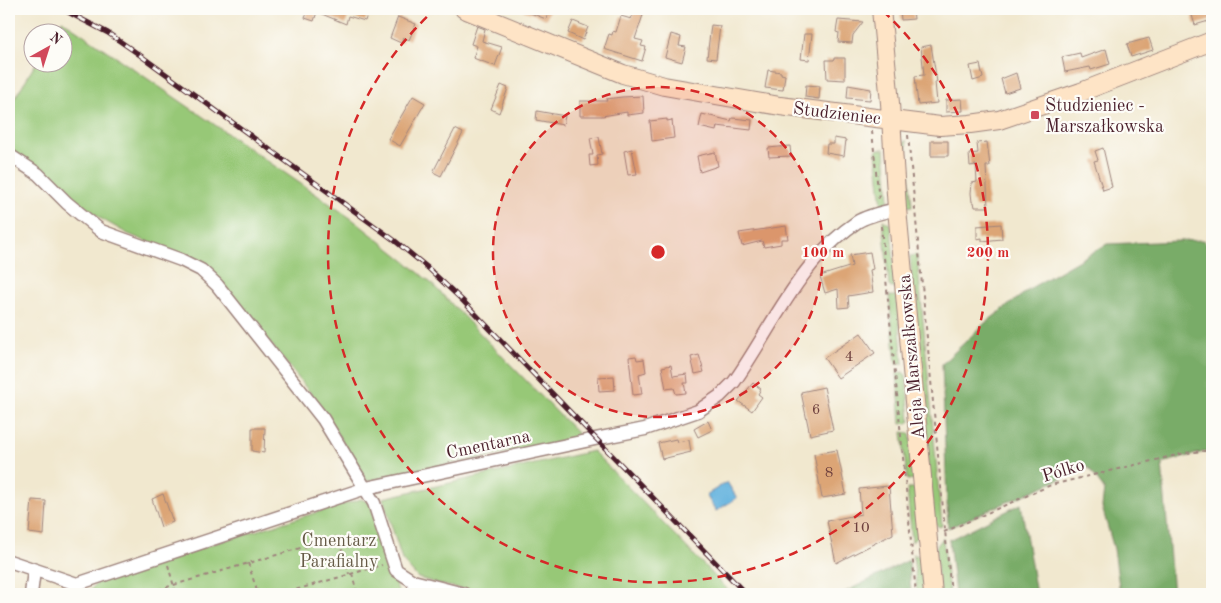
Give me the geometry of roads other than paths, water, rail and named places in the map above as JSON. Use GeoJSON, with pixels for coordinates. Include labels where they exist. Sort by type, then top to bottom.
{"type":"FeatureCollection","features":[{"type":"Feature","properties":{"kind":"main road","name":"Studzieniec"},"geometry":{"type":"LineString","coordinates":[[464,9],[623,74],[664,86],[780,106],[940,126],[999,120],[1081,92],[1212,41]]}},
{"type":"Feature","properties":{"kind":"main road","name":"Aleja Marszałkowska"},"geometry":{"type":"LineString","coordinates":[[881,9],[890,103],[888,211],[933,594]]}},
{"type":"Feature","properties":{"kind":"street"},"geometry":{"type":"LineString","coordinates":[[9,155],[38,174],[68,203],[101,230],[181,260],[201,270],[217,284],[323,419],[374,503],[396,570],[413,582],[464,594]]}},
{"type":"Feature","properties":{"kind":"street","name":"Cmentarna"},"geometry":{"type":"LineString","coordinates":[[9,561],[78,589],[165,555],[366,488],[595,438],[645,430],[698,411],[720,396],[734,382],[802,276],[819,256],[840,235],[858,221],[888,211]]}},
{"type":"Feature","properties":{"kind":"street"},"geometry":{"type":"LineString","coordinates":[[31,594],[34,570]]}},
{"type":"Feature","properties":{"kind":"street"},"geometry":{"type":"LineString","coordinates":[[413,582],[417,594]]}},
{"type":"Feature","properties":{"kind":"water"},"geometry":{"type":"Polygon","coordinates":[[[727,482],[737,498],[716,511],[706,495],[727,482]]]}},
{"type":"Feature","properties":{"kind":"railway"},"geometry":{"type":"LineString","coordinates":[[62,9],[108,33],[137,53],[394,240],[428,268],[462,300],[746,594]]}},
{"type":"Feature","properties":{"kind":"place","name":"Studzieniec - Marszałkowska"},"geometry":{"type":"Point","coordinates":[1035,115]}},
{"type":"Feature","properties":{"kind":"park label","name":"Cmentarz Parafialny"},"geometry":{"type":"Point","coordinates":[339,550]}}]}
